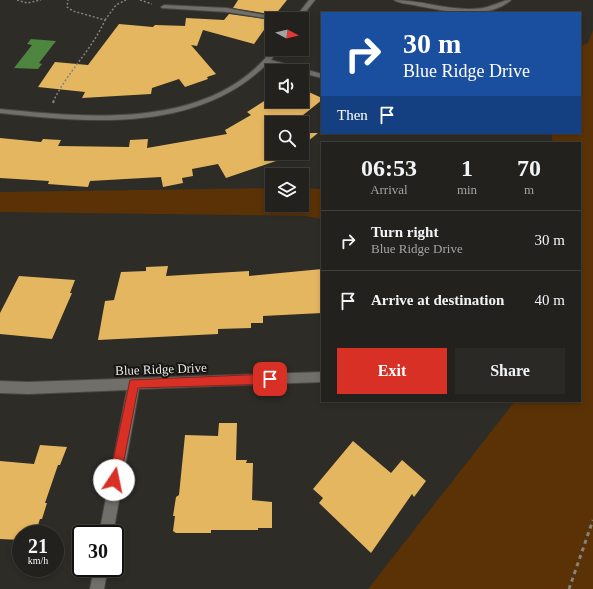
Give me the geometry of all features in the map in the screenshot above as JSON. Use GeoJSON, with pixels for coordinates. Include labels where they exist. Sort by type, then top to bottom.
{"type":"FeatureCollection","features":[{"type":"Feature","properties":{"kind":"street"},"geometry":{"type":"LineString","coordinates":[[303,12],[312,0]]}},
{"type":"Feature","properties":{"kind":"street"},"geometry":{"type":"LineString","coordinates":[[397,0],[470,11],[496,6],[508,0]]}},
{"type":"Feature","properties":{"kind":"street"},"geometry":{"type":"LineString","coordinates":[[164,7],[227,10],[265,16]]}},
{"type":"Feature","properties":{"kind":"street"},"geometry":{"type":"LineString","coordinates":[[0,111],[91,119],[136,117],[181,110],[227,90],[243,81],[268,61],[271,56]]}},
{"type":"Feature","properties":{"kind":"street"},"geometry":{"type":"LineString","coordinates":[[268,61],[321,76]]}},
{"type":"Feature","properties":{"kind":"street","name":"Blue Ridge Drive"},"geometry":{"type":"LineString","coordinates":[[0,387],[28,388],[321,377]]}},
{"type":"Feature","properties":{"kind":"street"},"geometry":{"type":"LineString","coordinates":[[108,525],[134,383]]}},
{"type":"Feature","properties":{"kind":"street"},"geometry":{"type":"LineString","coordinates":[[97,589],[99,577]]}},
{"type":"Feature","properties":{"kind":"path"},"geometry":{"type":"LineString","coordinates":[[17,0],[27,3],[41,0]]}},
{"type":"Feature","properties":{"kind":"path"},"geometry":{"type":"LineString","coordinates":[[68,0],[67,7],[73,11],[105,20]]}},
{"type":"Feature","properties":{"kind":"path"},"geometry":{"type":"LineString","coordinates":[[52,107],[56,96],[102,30],[105,20],[111,10],[117,4],[126,0]]}},
{"type":"Feature","properties":{"kind":"path"},"geometry":{"type":"LineString","coordinates":[[569,589],[593,520]]}},
{"type":"Feature","properties":{"kind":"shaded area"},"geometry":{"type":"Polygon","coordinates":[[[593,30],[593,589],[368,589],[514,402],[581,402],[581,142],[553,142],[551,134],[581,134],[581,46],[588,43],[593,30]]]}},
{"type":"Feature","properties":{"kind":"shaded area"},"geometry":{"type":"Polygon","coordinates":[[[31,39],[56,41],[39,63],[42,64],[38,69],[14,68],[32,45],[27,44],[31,39]]]}},
{"type":"Feature","properties":{"kind":"shaded area"},"geometry":{"type":"Polygon","coordinates":[[[265,188],[265,212],[309,212],[309,188],[321,189],[321,219],[305,216],[0,212],[0,192],[265,188]]]}},
{"type":"Feature","properties":{"kind":"building"},"geometry":{"type":"Polygon","coordinates":[[[238,0],[287,0],[277,12],[265,12],[265,13],[233,8],[238,0]]]}},
{"type":"Feature","properties":{"kind":"building"},"geometry":{"type":"Polygon","coordinates":[[[229,14],[265,19],[265,28],[254,44],[203,30],[197,46],[191,45],[216,74],[207,77],[208,79],[185,87],[179,79],[152,88],[151,94],[82,98],[85,92],[38,87],[55,62],[88,65],[119,24],[153,27],[155,25],[185,26],[186,18],[224,20],[229,14]]]}},
{"type":"Feature","properties":{"kind":"building"},"geometry":{"type":"Polygon","coordinates":[[[309,92],[321,98],[321,101],[302,116],[265,116],[265,160],[279,160],[226,178],[218,164],[192,169],[193,176],[182,178],[183,183],[163,187],[161,177],[90,181],[88,187],[48,184],[49,181],[0,178],[0,138],[41,142],[43,139],[61,140],[58,146],[129,147],[130,140],[148,139],[147,148],[227,134],[225,130],[251,115],[247,112],[265,100],[265,108],[309,108],[309,92]]]}},
{"type":"Feature","properties":{"kind":"building"},"geometry":{"type":"Polygon","coordinates":[[[309,133],[318,133],[309,140],[309,133]]]}},
{"type":"Feature","properties":{"kind":"building"},"geometry":{"type":"Polygon","coordinates":[[[168,266],[166,276],[249,271],[249,276],[321,269],[321,313],[263,316],[263,323],[251,323],[251,328],[218,329],[218,334],[98,340],[105,301],[114,300],[121,272],[146,271],[146,267],[168,266]]]}},
{"type":"Feature","properties":{"kind":"building"},"geometry":{"type":"Polygon","coordinates":[[[19,276],[75,280],[70,293],[72,293],[52,339],[0,334],[0,313],[19,276]]]}},
{"type":"Feature","properties":{"kind":"building"},"geometry":{"type":"Polygon","coordinates":[[[219,423],[237,423],[236,460],[247,460],[246,463],[253,463],[252,500],[272,502],[272,528],[258,528],[258,530],[211,530],[211,533],[176,533],[173,531],[175,516],[173,516],[176,497],[179,495],[185,435],[218,436],[219,423]]]}},
{"type":"Feature","properties":{"kind":"building"},"geometry":{"type":"Polygon","coordinates":[[[353,441],[391,473],[402,460],[426,481],[414,497],[412,494],[371,553],[319,503],[323,498],[313,489],[353,441]]]}},
{"type":"Feature","properties":{"kind":"building"},"geometry":{"type":"Polygon","coordinates":[[[40,445],[67,447],[60,465],[58,465],[45,503],[47,503],[42,519],[40,519],[38,525],[12,525],[12,540],[0,539],[0,461],[34,464],[40,445]]]}},
{"type":"Feature","properties":{"kind":"route"},"geometry":{"type":"LineString","coordinates":[[114,480],[134,383],[270,379]]}}]}
